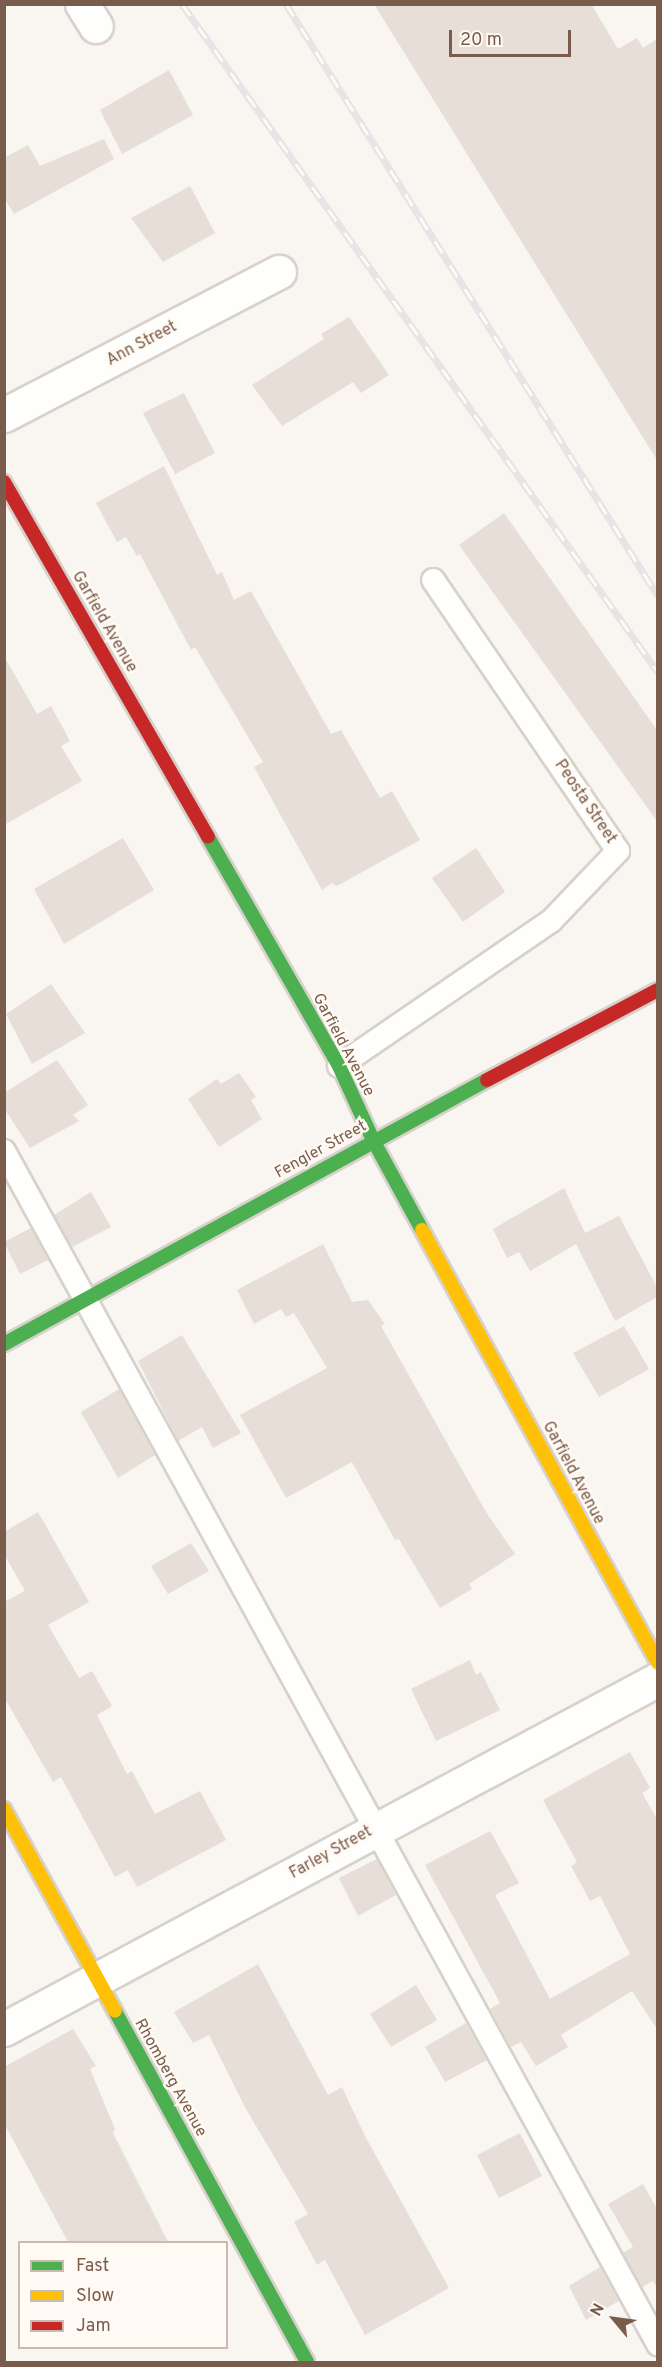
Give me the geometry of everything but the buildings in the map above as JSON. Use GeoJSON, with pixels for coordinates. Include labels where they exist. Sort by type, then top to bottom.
{"type":"FeatureCollection","features":[{"type":"Feature","properties":{"kind":"main road","name":"Garfield Avenue"},"geometry":{"type":"LineString","coordinates":[[4,482],[339,1066],[374,1140],[657,1663]]}},
{"type":"Feature","properties":{"kind":"main road","name":"Fengler Street"},"geometry":{"type":"LineString","coordinates":[[4,1344],[86,1301],[374,1140],[596,1025],[657,990]]}},
{"type":"Feature","properties":{"kind":"main road","name":"Rhomberg Avenue"},"geometry":{"type":"LineString","coordinates":[[4,1809],[308,2362]]}},
{"type":"Feature","properties":{"kind":"street","name":"Ann Street"},"geometry":{"type":"LineString","coordinates":[[4,416],[279,272]]}},
{"type":"Feature","properties":{"kind":"street","name":"Farley Street"},"geometry":{"type":"LineString","coordinates":[[4,2029],[98,1981],[376,1828],[657,1679]]}},
{"type":"Feature","properties":{"kind":"lane","name":"Peosta Street"},"geometry":{"type":"LineString","coordinates":[[339,1066],[551,921],[618,851],[433,580]]}},
{"type":"Feature","properties":{"kind":"lane"},"geometry":{"type":"LineString","coordinates":[[4,1151],[657,2343]]}},
{"type":"Feature","properties":{"kind":"railway"},"geometry":{"type":"LineString","coordinates":[[182,4],[658,672]]}},
{"type":"Feature","properties":{"kind":"railway"},"geometry":{"type":"LineString","coordinates":[[286,4],[658,596]]}},
{"type":"Feature","properties":{"kind":"traffic: fast"},"geometry":{"type":"LineString","coordinates":[[208,837],[339,1066],[373,1140],[422,1230]]}},
{"type":"Feature","properties":{"kind":"traffic: fast"},"geometry":{"type":"LineString","coordinates":[[4,1344],[487,1080]]}},
{"type":"Feature","properties":{"kind":"traffic: fast"},"geometry":{"type":"LineString","coordinates":[[115,2011],[307,2362]]}},
{"type":"Feature","properties":{"kind":"traffic: slow"},"geometry":{"type":"LineString","coordinates":[[422,1230],[658,1663]]}},
{"type":"Feature","properties":{"kind":"traffic: slow"},"geometry":{"type":"LineString","coordinates":[[4,1809],[115,2011]]}},
{"type":"Feature","properties":{"kind":"traffic: jam"},"geometry":{"type":"LineString","coordinates":[[4,482],[208,837]]}},
{"type":"Feature","properties":{"kind":"traffic: jam"},"geometry":{"type":"LineString","coordinates":[[487,1080],[658,990]]}}]}
